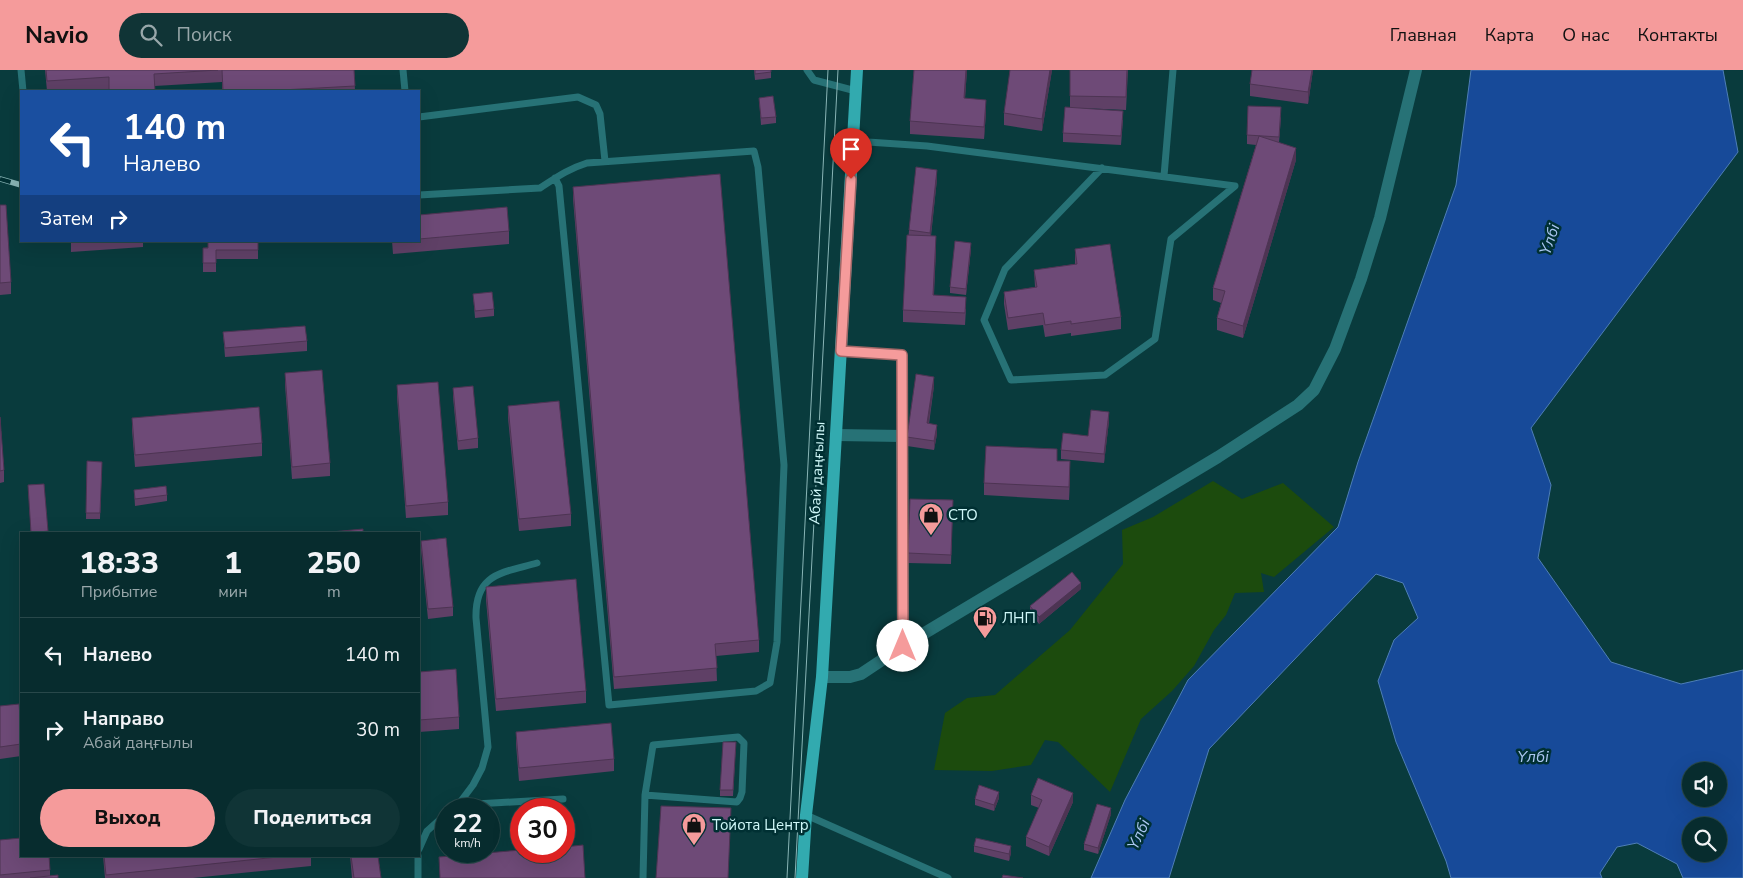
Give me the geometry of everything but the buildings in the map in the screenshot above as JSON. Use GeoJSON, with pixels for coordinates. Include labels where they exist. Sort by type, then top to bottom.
{"type":"FeatureCollection","features":[{"type":"Feature","properties":{"kind":"main road","name":"Абай даңғылы"},"geometry":{"type":"LineString","coordinates":[[802,878],[806,815],[822,677],[857,70]]}},
{"type":"Feature","properties":{"kind":"street"},"geometry":{"type":"LineString","coordinates":[[822,677],[850,677],[861,674],[903,646],[1218,457],[1298,405],[1314,390],[1335,349],[1361,279],[1380,218],[1416,70]]}},
{"type":"Feature","properties":{"kind":"street"},"geometry":{"type":"LineString","coordinates":[[836,435],[902,436],[903,646]]}},
{"type":"Feature","properties":{"kind":"lane"},"geometry":{"type":"LineString","coordinates":[[22,70],[23,90]]}},
{"type":"Feature","properties":{"kind":"lane"},"geometry":{"type":"LineString","coordinates":[[403,70],[405,90]]}},
{"type":"Feature","properties":{"kind":"lane"},"geometry":{"type":"LineString","coordinates":[[807,70],[814,80],[856,91]]}},
{"type":"Feature","properties":{"kind":"lane"},"geometry":{"type":"LineString","coordinates":[[1164,176],[1173,70]]}},
{"type":"Feature","properties":{"kind":"lane"},"geometry":{"type":"LineString","coordinates":[[420,117],[578,97],[596,105],[600,114],[605,161]]}},
{"type":"Feature","properties":{"kind":"lane"},"geometry":{"type":"LineString","coordinates":[[853,141],[927,146],[1102,168],[1164,176],[1235,186],[1171,239],[1155,339],[1106,375],[1011,380],[984,320],[1005,269],[1102,168]]}},
{"type":"Feature","properties":{"kind":"lane"},"geometry":{"type":"LineString","coordinates":[[420,195],[540,188],[555,178],[568,170],[587,163],[754,151],[758,167],[784,465],[777,642],[770,683],[756,691],[609,705],[559,186],[555,178]]}},
{"type":"Feature","properties":{"kind":"lane"},"geometry":{"type":"LineString","coordinates":[[841,351],[902,355],[902,436]]}},
{"type":"Feature","properties":{"kind":"lane"},"geometry":{"type":"LineString","coordinates":[[463,798],[473,785],[482,768],[488,747],[475,606],[478,594],[494,576],[537,563]]}},
{"type":"Feature","properties":{"kind":"lane"},"geometry":{"type":"LineString","coordinates":[[643,878],[645,795],[653,745],[731,737],[738,737],[744,743],[742,792],[737,802],[645,795]]}},
{"type":"Feature","properties":{"kind":"lane"},"geometry":{"type":"LineString","coordinates":[[806,815],[948,878]]}},
{"type":"Feature","properties":{"kind":"lane"},"geometry":{"type":"LineString","coordinates":[[420,847],[427,831],[435,824]]}},
{"type":"Feature","properties":{"kind":"lane"},"geometry":{"type":"LineString","coordinates":[[418,857],[418,878]]}},
{"type":"Feature","properties":{"kind":"green space"},"geometry":{"type":"Polygon","coordinates":[[[1213,481],[1242,499],[1283,483],[1334,527],[1274,577],[1261,573],[1264,592],[1235,593],[1226,615],[1214,630],[1194,666],[1172,691],[1141,719],[1110,792],[1058,742],[1045,740],[1031,765],[992,771],[934,770],[945,713],[967,698],[995,695],[1070,630],[1123,564],[1122,530],[1153,517],[1213,481]]]}},
{"type":"Feature","properties":{"kind":"water","name":"Үлбі"},"geometry":{"type":"Polygon","coordinates":[[[1471,70],[1723,70],[1738,152],[1531,428],[1551,485],[1538,558],[1611,662],[1681,684],[1743,670],[1743,878],[1683,878],[1677,864],[1637,843],[1617,847],[1600,873],[1602,878],[1451,878],[1446,861],[1396,742],[1378,681],[1394,640],[1418,618],[1403,583],[1376,574],[1209,749],[1169,878],[1091,878],[1125,800],[1188,680],[1338,527],[1358,462],[1456,185],[1471,70]]]}},
{"type":"Feature","properties":{"kind":"tram line"},"geometry":{"type":"LineString","coordinates":[[787,878],[828,70]]}},
{"type":"Feature","properties":{"kind":"tram line"},"geometry":{"type":"LineString","coordinates":[[795,878],[838,70]]}},
{"type":"Feature","properties":{"kind":"railway"},"geometry":{"type":"LineString","coordinates":[[0,179],[20,185]]}},
{"type":"Feature","properties":{"kind":"place","name":"СТО"},"geometry":{"type":"Point","coordinates":[931,536]}},
{"type":"Feature","properties":{"kind":"place","name":"ЛНП"},"geometry":{"type":"Point","coordinates":[985,639]}},
{"type":"Feature","properties":{"kind":"place","name":"Тойота Центр"},"geometry":{"type":"Point","coordinates":[694,846]}},
{"type":"Feature","properties":{"kind":"route"},"geometry":{"type":"LineString","coordinates":[[851,179],[841,351],[902,355],[903,646]]}}]}
